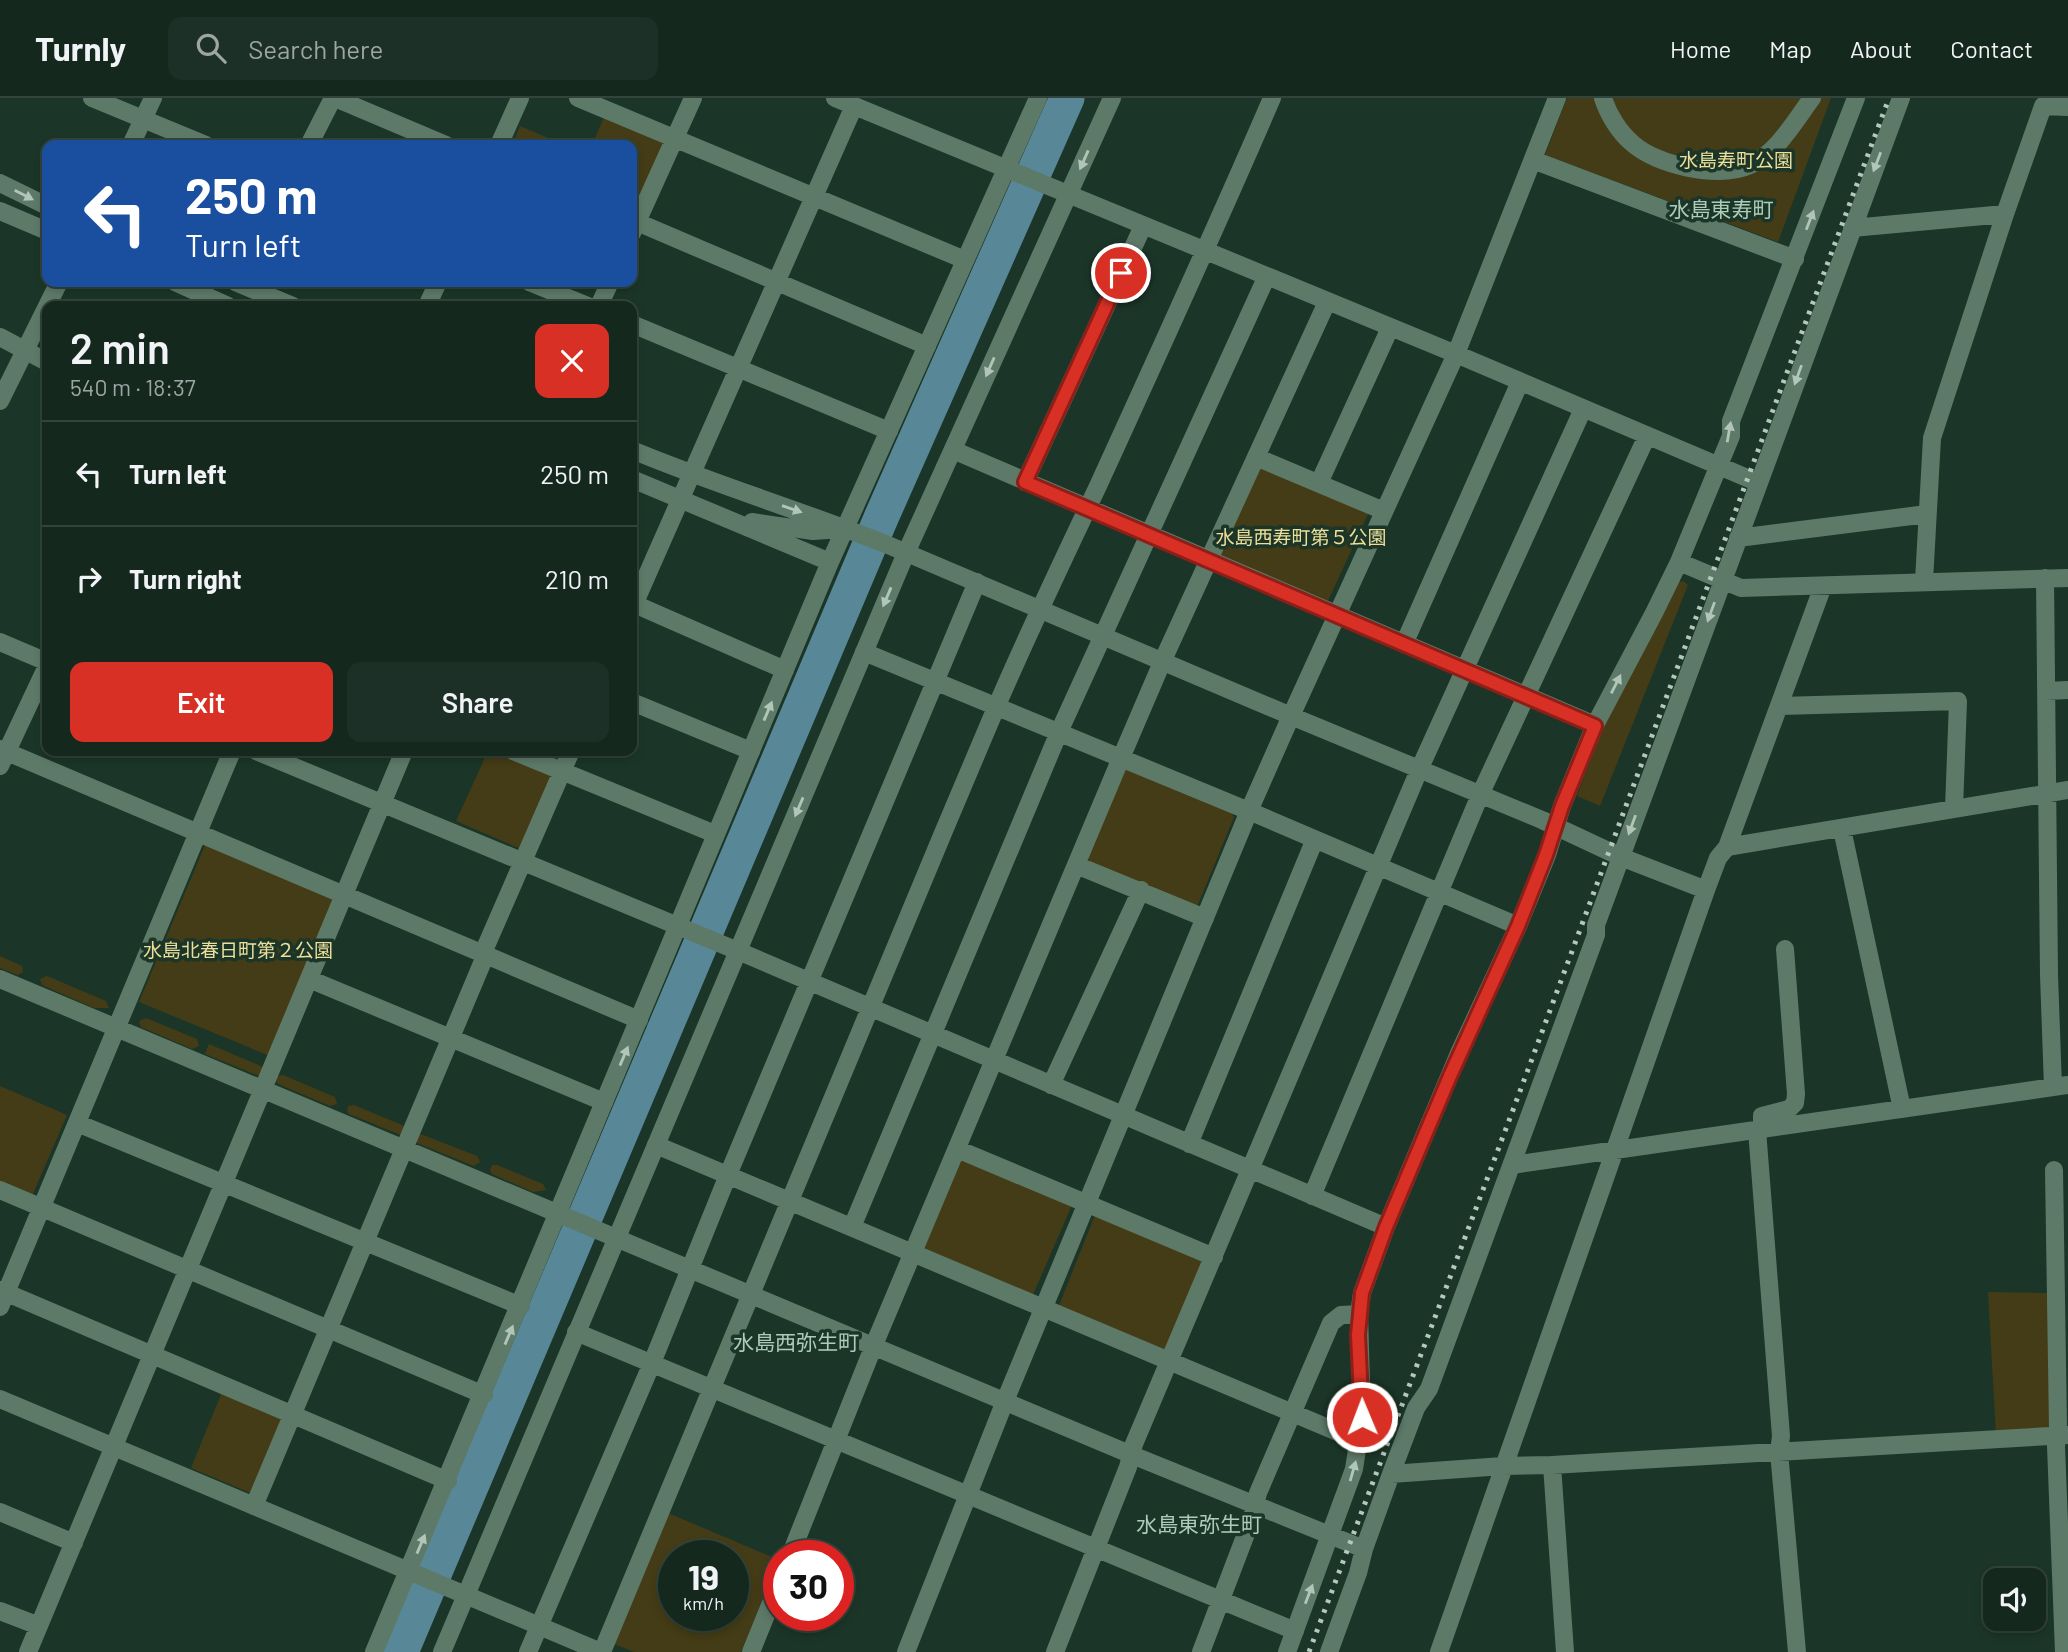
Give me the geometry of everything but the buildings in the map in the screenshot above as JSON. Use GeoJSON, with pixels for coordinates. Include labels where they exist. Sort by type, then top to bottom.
{"type":"FeatureCollection","features":[{"type":"Feature","properties":{"kind":"street"},"geometry":{"type":"LineString","coordinates":[[92,98],[193,140]]}},
{"type":"Feature","properties":{"kind":"street"},"geometry":{"type":"LineString","coordinates":[[133,140],[153,98]]}},
{"type":"Feature","properties":{"kind":"street"},"geometry":{"type":"LineString","coordinates":[[312,140],[334,98],[434,140]]}},
{"type":"Feature","properties":{"kind":"street"},"geometry":{"type":"LineString","coordinates":[[501,140],[520,98]]}},
{"type":"Feature","properties":{"kind":"street"},"geometry":{"type":"LineString","coordinates":[[578,98],[965,260]]}},
{"type":"Feature","properties":{"kind":"street"},"geometry":{"type":"LineString","coordinates":[[637,221],[693,98]]}},
{"type":"Feature","properties":{"kind":"street"},"geometry":{"type":"LineString","coordinates":[[835,98],[858,104],[1205,253],[1456,355],[1759,484]]}},
{"type":"Feature","properties":{"kind":"street"},"geometry":{"type":"LineString","coordinates":[[374,1652],[418,1576],[448,1480],[715,834],[830,562],[854,531],[889,431],[965,260],[1013,172],[1038,98]]}},
{"type":"Feature","properties":{"kind":"street"},"geometry":{"type":"LineString","coordinates":[[442,1652],[576,1332],[609,1233],[656,1145],[906,553],[1063,192],[1112,98]]}},
{"type":"Feature","properties":{"kind":"street"},"geometry":{"type":"LineString","coordinates":[[0,1399],[601,1652],[752,1294],[788,1200],[872,1008],[997,707],[1205,253],[1272,98]]}},
{"type":"Feature","properties":{"kind":"street"},"geometry":{"type":"LineString","coordinates":[[906,1652],[1005,1401],[1249,811],[1456,355],[1557,98]]}},
{"type":"Feature","properties":{"kind":"street"},"geometry":{"type":"LineString","coordinates":[[1603,98],[1616,126],[1632,144],[1648,154],[1699,170],[1728,172],[1751,165],[1768,154],[1812,98]]}},
{"type":"Feature","properties":{"kind":"street"},"geometry":{"type":"LineString","coordinates":[[1287,1652],[1354,1469],[1362,1417],[1359,1314],[1362,1293],[1386,1227],[1460,1051],[1518,926],[1595,726],[1679,562],[1731,436],[1731,421],[1856,98]]}},
{"type":"Feature","properties":{"kind":"street"},"geometry":{"type":"LineString","coordinates":[[1329,1652],[1359,1573],[1364,1549],[1391,1474],[1416,1408],[1429,1389],[1512,1165],[1596,935],[1596,926],[1621,857],[1901,98]]}},
{"type":"Feature","properties":{"kind":"street"},"geometry":{"type":"LineString","coordinates":[[637,594],[858,104]]}},
{"type":"Feature","properties":{"kind":"street"},"geometry":{"type":"LineString","coordinates":[[1924,581],[1932,438],[2043,106],[2068,107]]}},
{"type":"Feature","properties":{"kind":"street"},"geometry":{"type":"LineString","coordinates":[[1533,160],[1795,259]]}},
{"type":"Feature","properties":{"kind":"street"},"geometry":{"type":"LineString","coordinates":[[0,183],[42,204]]}},
{"type":"Feature","properties":{"kind":"street"},"geometry":{"type":"LineString","coordinates":[[0,211],[42,229]]}},
{"type":"Feature","properties":{"kind":"street"},"geometry":{"type":"LineString","coordinates":[[1852,228],[2005,214]]}},
{"type":"Feature","properties":{"kind":"street"},"geometry":{"type":"LineString","coordinates":[[1025,482],[1143,226]]}},
{"type":"Feature","properties":{"kind":"street"},"geometry":{"type":"LineString","coordinates":[[637,229],[927,346]]}},
{"type":"Feature","properties":{"kind":"street"},"geometry":{"type":"LineString","coordinates":[[852,1227],[1059,733],[1266,278]]}},
{"type":"Feature","properties":{"kind":"street"},"geometry":{"type":"LineString","coordinates":[[186,287],[217,301]]}},
{"type":"Feature","properties":{"kind":"street"},"geometry":{"type":"LineString","coordinates":[[249,287],[282,301]]}},
{"type":"Feature","properties":{"kind":"street"},"geometry":{"type":"LineString","coordinates":[[541,287],[576,301]]}},
{"type":"Feature","properties":{"kind":"street"},"geometry":{"type":"LineString","coordinates":[[796,1540],[874,1345],[1163,660],[1327,302]]}},
{"type":"Feature","properties":{"kind":"street"},"geometry":{"type":"LineString","coordinates":[[0,401],[42,316]]}},
{"type":"Feature","properties":{"kind":"street"},"geometry":{"type":"LineString","coordinates":[[637,326],[889,431]]}},
{"type":"Feature","properties":{"kind":"street"},"geometry":{"type":"LineString","coordinates":[[1319,483],[1390,328]]}},
{"type":"Feature","properties":{"kind":"street"},"geometry":{"type":"LineString","coordinates":[[0,337],[42,359]]}},
{"type":"Feature","properties":{"kind":"street"},"geometry":{"type":"LineString","coordinates":[[1405,644],[1520,382]]}},
{"type":"Feature","properties":{"kind":"street"},"geometry":{"type":"LineString","coordinates":[[1055,1652],[1134,1444],[1378,865],[1583,409]]}},
{"type":"Feature","properties":{"kind":"street"},"geometry":{"type":"LineString","coordinates":[[1312,1196],[1480,795],[1647,436]]}},
{"type":"Feature","properties":{"kind":"street"},"geometry":{"type":"LineString","coordinates":[[953,450],[1595,726]]}},
{"type":"Feature","properties":{"kind":"street"},"geometry":{"type":"LineString","coordinates":[[637,452],[691,474],[854,531],[1556,826],[1621,857],[1706,890]]}},
{"type":"Feature","properties":{"kind":"street"},"geometry":{"type":"LineString","coordinates":[[1256,457],[1384,511]]}},
{"type":"Feature","properties":{"kind":"street"},"geometry":{"type":"LineString","coordinates":[[637,481],[830,562]]}},
{"type":"Feature","properties":{"kind":"street"},"geometry":{"type":"LineString","coordinates":[[1738,538],[1927,514]]}},
{"type":"Feature","properties":{"kind":"street"},"geometry":{"type":"LineString","coordinates":[[727,519],[813,531],[854,531]]}},
{"type":"Feature","properties":{"kind":"street"},"geometry":{"type":"LineString","coordinates":[[1679,562],[1741,588],[2068,578]]}},
{"type":"Feature","properties":{"kind":"street"},"geometry":{"type":"LineString","coordinates":[[1512,1165],[2061,1086],[2047,793],[2045,579]]}},
{"type":"Feature","properties":{"kind":"street"},"geometry":{"type":"LineString","coordinates":[[528,1652],[652,1363],[977,582]]}},
{"type":"Feature","properties":{"kind":"street"},"geometry":{"type":"LineString","coordinates":[[1439,1652],[1706,890],[1718,858],[1727,847],[1824,586]]}},
{"type":"Feature","properties":{"kind":"street"},"geometry":{"type":"LineString","coordinates":[[637,607],[785,670]]}},
{"type":"Feature","properties":{"kind":"street"},"geometry":{"type":"LineString","coordinates":[[0,642],[42,662]]}},
{"type":"Feature","properties":{"kind":"street"},"geometry":{"type":"LineString","coordinates":[[864,652],[1378,865],[1518,926]]}},
{"type":"Feature","properties":{"kind":"street"},"geometry":{"type":"LineString","coordinates":[[42,674],[3,756],[198,834],[639,1020]]}},
{"type":"Feature","properties":{"kind":"street"},"geometry":{"type":"LineString","coordinates":[[2046,691],[2068,690]]}},
{"type":"Feature","properties":{"kind":"street"},"geometry":{"type":"LineString","coordinates":[[1780,706],[1958,701],[1954,809]]}},
{"type":"Feature","properties":{"kind":"street"},"geometry":{"type":"LineString","coordinates":[[637,704],[751,751]]}},
{"type":"Feature","properties":{"kind":"street"},"geometry":{"type":"LineString","coordinates":[[230,756],[42,1208],[2,1296],[153,1355],[448,1480]]}},
{"type":"Feature","properties":{"kind":"street"},"geometry":{"type":"LineString","coordinates":[[268,756],[738,951],[1386,1227]]}},
{"type":"Feature","properties":{"kind":"street"},"geometry":{"type":"LineString","coordinates":[[28,1652],[402,756]]}},
{"type":"Feature","properties":{"kind":"street"},"geometry":{"type":"LineString","coordinates":[[525,756],[715,834]]}},
{"type":"Feature","properties":{"kind":"street"},"geometry":{"type":"LineString","coordinates":[[254,1506],[569,756]]}},
{"type":"Feature","properties":{"kind":"street"},"geometry":{"type":"LineString","coordinates":[[1727,847],[2068,790]]}},
{"type":"Feature","properties":{"kind":"street"},"geometry":{"type":"LineString","coordinates":[[1842,829],[1902,1109]]}},
{"type":"Feature","properties":{"kind":"street"},"geometry":{"type":"LineString","coordinates":[[1189,1144],[1315,839]]}},
{"type":"Feature","properties":{"kind":"street"},"geometry":{"type":"LineString","coordinates":[[1076,865],[1205,918]]}},
{"type":"Feature","properties":{"kind":"street"},"geometry":{"type":"LineString","coordinates":[[1051,1085],[1141,890]]}},
{"type":"Feature","properties":{"kind":"street"},"geometry":{"type":"LineString","coordinates":[[1785,949],[1795,1103],[1788,1109],[1762,1116],[1760,1130],[1780,1423],[1779,1452],[1797,1652]]}},
{"type":"Feature","properties":{"kind":"street"},"geometry":{"type":"LineString","coordinates":[[0,979],[1132,1455],[1364,1549]]}},
{"type":"Feature","properties":{"kind":"street"},"geometry":{"type":"LineString","coordinates":[[309,979],[604,1102]]}},
{"type":"Feature","properties":{"kind":"street"},"geometry":{"type":"LineString","coordinates":[[77,1123],[520,1306]]}},
{"type":"Feature","properties":{"kind":"street"},"geometry":{"type":"LineString","coordinates":[[656,1145],[1359,1441]]}},
{"type":"Feature","properties":{"kind":"street"},"geometry":{"type":"LineString","coordinates":[[957,1149],[1214,1257]]}},
{"type":"Feature","properties":{"kind":"street"},"geometry":{"type":"LineString","coordinates":[[2054,1170],[2063,1436],[2064,1652]]}},
{"type":"Feature","properties":{"kind":"street"},"geometry":{"type":"LineString","coordinates":[[0,1191],[484,1395]]}},
{"type":"Feature","properties":{"kind":"street"},"geometry":{"type":"LineString","coordinates":[[1201,1652],[1258,1493],[1331,1323],[1341,1315],[1359,1314]]}},
{"type":"Feature","properties":{"kind":"street"},"geometry":{"type":"LineString","coordinates":[[576,1332],[1295,1630]]}},
{"type":"Feature","properties":{"kind":"street"},"geometry":{"type":"LineString","coordinates":[[1391,1474],[2063,1436]]}},
{"type":"Feature","properties":{"kind":"street"},"geometry":{"type":"LineString","coordinates":[[1552,1465],[1566,1652]]}},
{"type":"Feature","properties":{"kind":"street"},"geometry":{"type":"LineString","coordinates":[[0,1512],[74,1544]]}},
{"type":"Feature","properties":{"kind":"street"},"geometry":{"type":"LineString","coordinates":[[0,1611],[39,1626]]}},
{"type":"Feature","properties":{"kind":"street"},"geometry":{"type":"LineString","coordinates":[[751,1652],[763,1622]]}},
{"type":"Feature","properties":{"kind":"green space","name":"水島寿町公園"},"geometry":{"type":"Polygon","coordinates":[[[1567,98],[1831,98],[1778,242],[1545,155],[1567,98]]]}},
{"type":"Feature","properties":{"kind":"green space"},"geometry":{"type":"Polygon","coordinates":[[[604,117],[665,143],[637,208],[637,140],[594,140],[604,117]]]}},
{"type":"Feature","properties":{"kind":"green space"},"geometry":{"type":"Polygon","coordinates":[[[520,126],[553,140],[514,140],[520,126]]]}},
{"type":"Feature","properties":{"kind":"green space","name":"水島西寿町第５公園"},"geometry":{"type":"Polygon","coordinates":[[[1262,464],[1369,512],[1326,605],[1218,557],[1262,464]]]}},
{"type":"Feature","properties":{"kind":"green space"},"geometry":{"type":"Polygon","coordinates":[[[1683,581],[1688,585],[1600,806],[1577,796],[1601,733],[1677,583],[1683,581]]]}},
{"type":"Feature","properties":{"kind":"green space"},"geometry":{"type":"Polygon","coordinates":[[[486,756],[512,756],[554,773],[521,849],[456,821],[486,756]]]}},
{"type":"Feature","properties":{"kind":"green space"},"geometry":{"type":"Polygon","coordinates":[[[1127,767],[1231,812],[1234,817],[1197,907],[1085,860],[1127,767]]]}},
{"type":"Feature","properties":{"kind":"green space","name":"水島北春日町第２公園"},"geometry":{"type":"Polygon","coordinates":[[[206,843],[337,897],[270,1056],[139,1002],[206,843]]]}},
{"type":"Feature","properties":{"kind":"green space"},"geometry":{"type":"Polygon","coordinates":[[[0,956],[22,966],[23,972],[18,975],[0,968],[0,956]]]}},
{"type":"Feature","properties":{"kind":"green space"},"geometry":{"type":"Polygon","coordinates":[[[47,976],[106,1001],[109,1008],[94,1008],[42,985],[40,979],[47,976]]]}},
{"type":"Feature","properties":{"kind":"green space"},"geometry":{"type":"Polygon","coordinates":[[[146,1018],[197,1039],[199,1046],[192,1049],[141,1027],[139,1021],[146,1018]]]}},
{"type":"Feature","properties":{"kind":"green space"},"geometry":{"type":"Polygon","coordinates":[[[209,1044],[261,1066],[264,1069],[262,1075],[205,1054],[209,1044]]]}},
{"type":"Feature","properties":{"kind":"green space"},"geometry":{"type":"Polygon","coordinates":[[[283,1075],[335,1097],[337,1104],[330,1106],[278,1084],[277,1076],[283,1075]]]}},
{"type":"Feature","properties":{"kind":"green space"},"geometry":{"type":"Polygon","coordinates":[[[0,1086],[67,1115],[32,1196],[0,1182],[0,1086]]]}},
{"type":"Feature","properties":{"kind":"green space"},"geometry":{"type":"Polygon","coordinates":[[[354,1105],[402,1125],[404,1127],[401,1135],[349,1114],[348,1106],[354,1105]]]}},
{"type":"Feature","properties":{"kind":"green space"},"geometry":{"type":"Polygon","coordinates":[[[418,1133],[477,1156],[480,1162],[474,1166],[417,1143],[415,1140],[418,1133]]]}},
{"type":"Feature","properties":{"kind":"green space"},"geometry":{"type":"Polygon","coordinates":[[[961,1157],[1072,1205],[1032,1297],[924,1249],[961,1157]]]}},
{"type":"Feature","properties":{"kind":"green space"},"geometry":{"type":"Polygon","coordinates":[[[492,1165],[543,1184],[546,1190],[533,1192],[492,1174],[492,1165]]]}},
{"type":"Feature","properties":{"kind":"green space"},"geometry":{"type":"Polygon","coordinates":[[[1095,1215],[1203,1257],[1204,1262],[1164,1353],[1058,1308],[1095,1215]]]}},
{"type":"Feature","properties":{"kind":"green space"},"geometry":{"type":"Polygon","coordinates":[[[1988,1292],[2050,1293],[2053,1424],[2045,1432],[1996,1435],[1988,1292]]]}},
{"type":"Feature","properties":{"kind":"green space"},"geometry":{"type":"Polygon","coordinates":[[[222,1392],[285,1419],[253,1494],[191,1468],[222,1392]]]}},
{"type":"Feature","properties":{"kind":"green space"},"geometry":{"type":"Polygon","coordinates":[[[668,1513],[732,1540],[658,1540],[658,1631],[749,1631],[749,1547],[763,1553],[763,1599],[741,1652],[634,1652],[612,1643],[668,1513]]]}},
{"type":"Feature","properties":{"kind":"waterway"},"geometry":{"type":"LineString","coordinates":[[401,1652],[881,518],[1067,98]]}},
{"type":"Feature","properties":{"kind":"waterway"},"geometry":{"type":"LineString","coordinates":[[413,1652],[887,530],[1081,98]]}},
{"type":"Feature","properties":{"kind":"railway"},"geometry":{"type":"LineString","coordinates":[[1309,1652],[1889,98]]}},
{"type":"Feature","properties":{"kind":"district","name":"水島東寿町"},"geometry":{"type":"Point","coordinates":[1721,210]}},
{"type":"Feature","properties":{"kind":"district","name":"水島西弥生町"},"geometry":{"type":"Point","coordinates":[796,1343]}},
{"type":"Feature","properties":{"kind":"district","name":"水島東弥生町"},"geometry":{"type":"Point","coordinates":[1199,1525]}},
{"type":"Feature","properties":{"kind":"route"},"geometry":{"type":"LineString","coordinates":[[1121,273],[1025,482],[1595,726],[1518,926],[1460,1051],[1386,1227],[1362,1293],[1358,1335],[1362,1417]]}}]}
